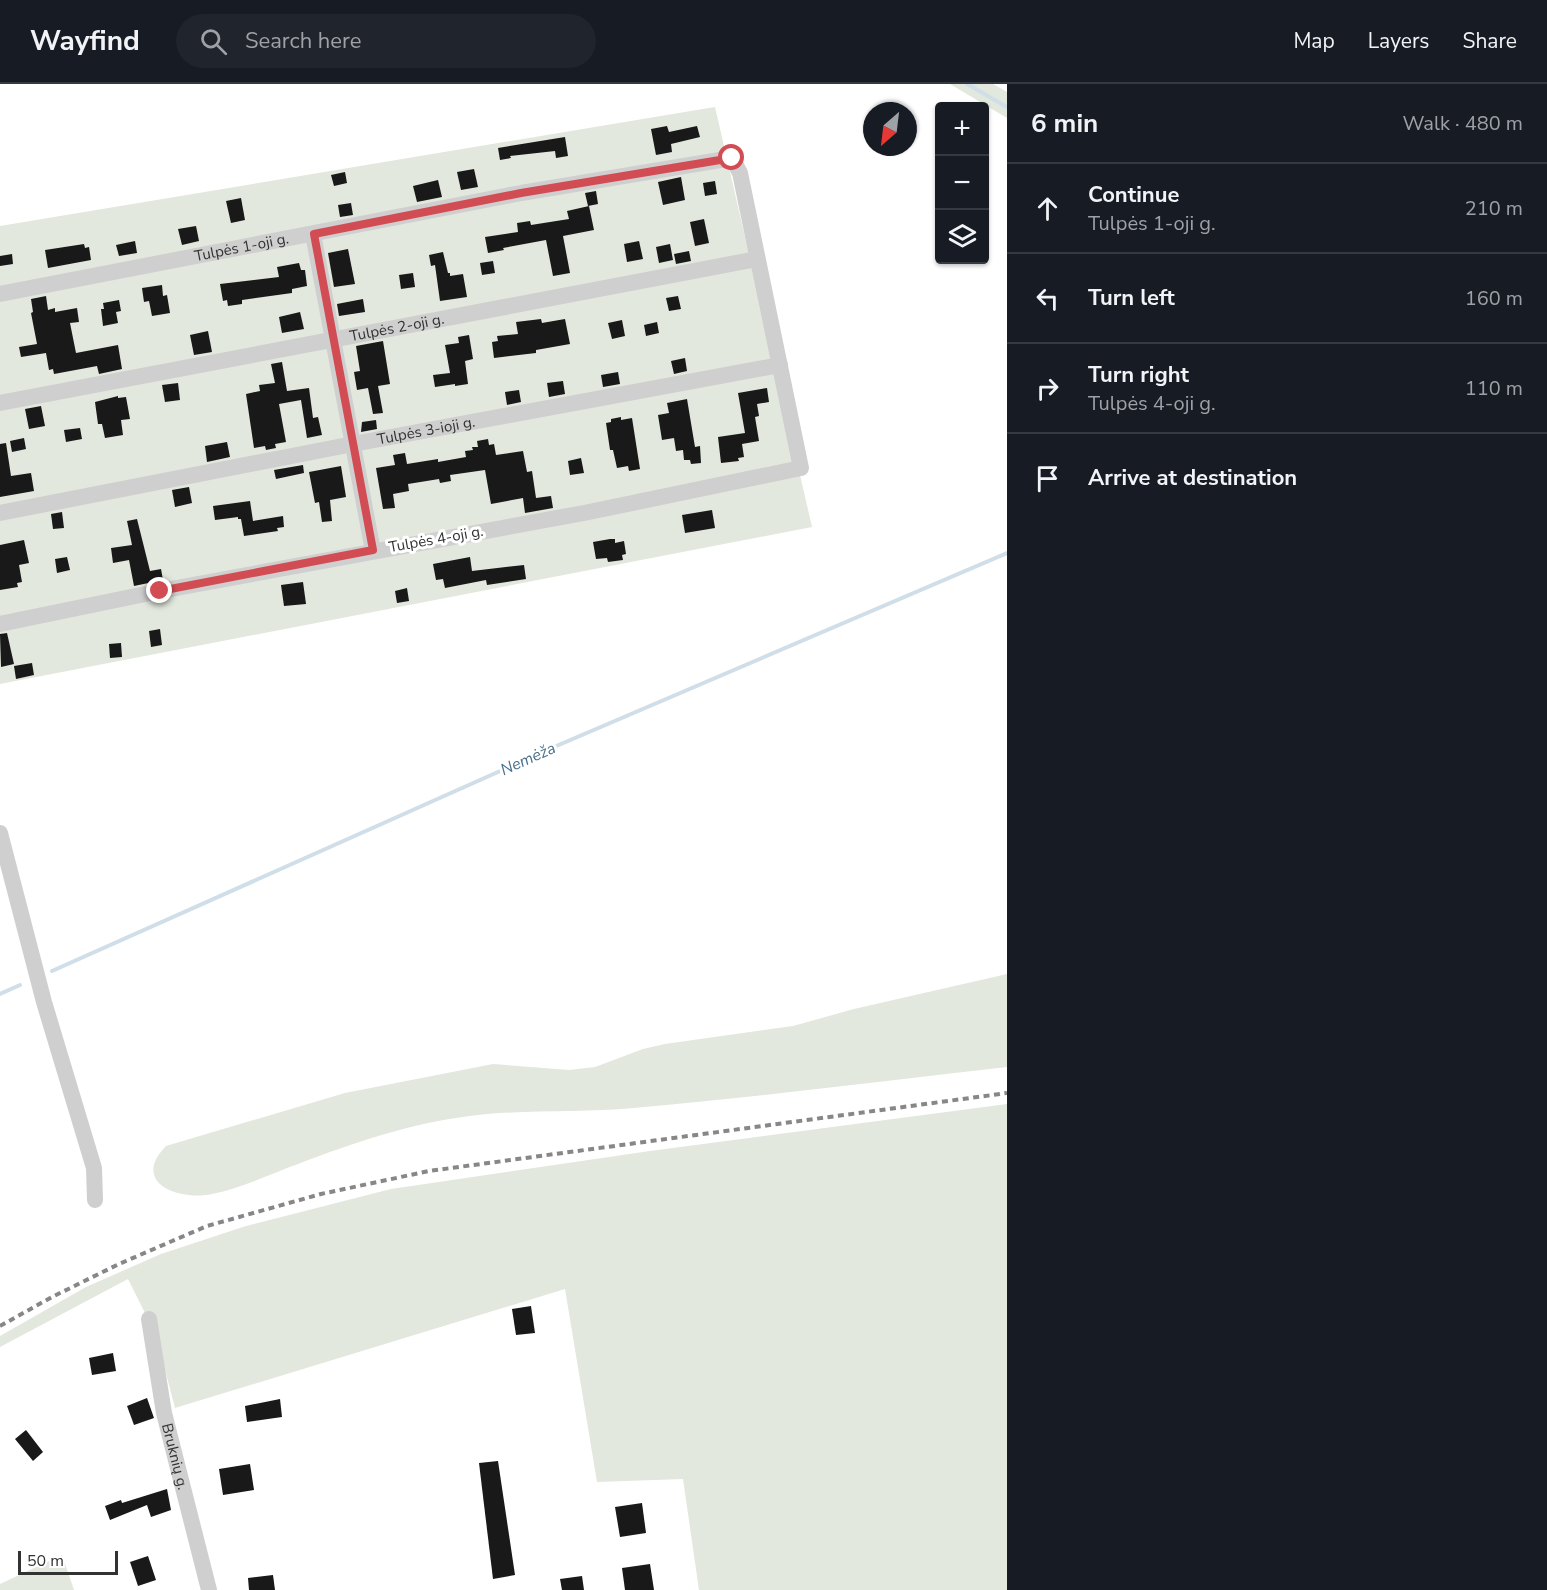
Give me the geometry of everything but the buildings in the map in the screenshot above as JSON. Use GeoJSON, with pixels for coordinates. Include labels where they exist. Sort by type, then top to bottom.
{"type":"FeatureCollection","features":[{"type":"Feature","properties":{"kind":"street","name":"Tulpės 1-oji g."},"geometry":{"type":"LineString","coordinates":[[0,294],[521,193],[732,158],[740,173],[757,260]]}},
{"type":"Feature","properties":{"kind":"street"},"geometry":{"type":"LineString","coordinates":[[314,234],[373,550]]}},
{"type":"Feature","properties":{"kind":"street"},"geometry":{"type":"LineString","coordinates":[[757,260],[780,365]]}},
{"type":"Feature","properties":{"kind":"street","name":"Tulpės 2-oji g."},"geometry":{"type":"LineString","coordinates":[[0,403],[757,260]]}},
{"type":"Feature","properties":{"kind":"street","name":"Tulpės 3-ioji g."},"geometry":{"type":"LineString","coordinates":[[0,513],[353,444],[780,365]]}},
{"type":"Feature","properties":{"kind":"street","name":"Tulpės 4-oji g."},"geometry":{"type":"LineString","coordinates":[[0,624],[373,550],[584,513],[801,468],[780,365]]}},
{"type":"Feature","properties":{"kind":"street"},"geometry":{"type":"LineString","coordinates":[[0,833],[44,1002],[94,1168],[95,1200]]}},
{"type":"Feature","properties":{"kind":"street","name":"Bruknių g."},"geometry":{"type":"LineString","coordinates":[[149,1319],[164,1413],[209,1590]]}},
{"type":"Feature","properties":{"kind":"shaded area"},"geometry":{"type":"Polygon","coordinates":[[[950,84],[993,84],[1007,92],[1007,118],[989,107],[989,102],[980,102],[950,84]]]}},
{"type":"Feature","properties":{"kind":"shaded area"},"geometry":{"type":"Polygon","coordinates":[[[715,107],[812,527],[0,684],[0,226],[715,107]]]}},
{"type":"Feature","properties":{"kind":"shaded area"},"geometry":{"type":"Polygon","coordinates":[[[1007,974],[1007,1067],[681,1104],[490,1114],[448,1119],[361,1141],[245,1185],[212,1194],[186,1195],[173,1192],[156,1179],[153,1170],[156,1159],[166,1146],[345,1093],[493,1064],[569,1070],[595,1067],[643,1049],[665,1044],[793,1026],[854,1009],[1007,974]]]}},
{"type":"Feature","properties":{"kind":"shaded area"},"geometry":{"type":"Polygon","coordinates":[[[1007,1104],[1007,1590],[699,1590],[683,1479],[597,1482],[565,1289],[175,1408],[156,1335],[128,1279],[0,1347],[0,1336],[86,1287],[161,1254],[246,1226],[391,1189],[650,1151],[1007,1104]]]}},
{"type":"Feature","properties":{"kind":"shaded area"},"geometry":{"type":"Polygon","coordinates":[[[62,1555],[74,1590],[0,1590],[0,1584],[62,1555]]]}},
{"type":"Feature","properties":{"kind":"waterway"},"geometry":{"type":"LineString","coordinates":[[967,84],[1007,107]]}},
{"type":"Feature","properties":{"kind":"waterway","name":"Nemėža"},"geometry":{"type":"LineString","coordinates":[[52,971],[554,747],[1007,553]]}},
{"type":"Feature","properties":{"kind":"waterway","name":"Nemėža"},"geometry":{"type":"LineString","coordinates":[[0,994],[20,985]]}},
{"type":"Feature","properties":{"kind":"railway"},"geometry":{"type":"LineString","coordinates":[[0,1326],[119,1264],[207,1226],[321,1194],[429,1171],[1007,1093]]}},
{"type":"Feature","properties":{"kind":"route"},"geometry":{"type":"LineString","coordinates":[[160,591],[373,550],[314,234],[521,193],[732,158]]}}]}
